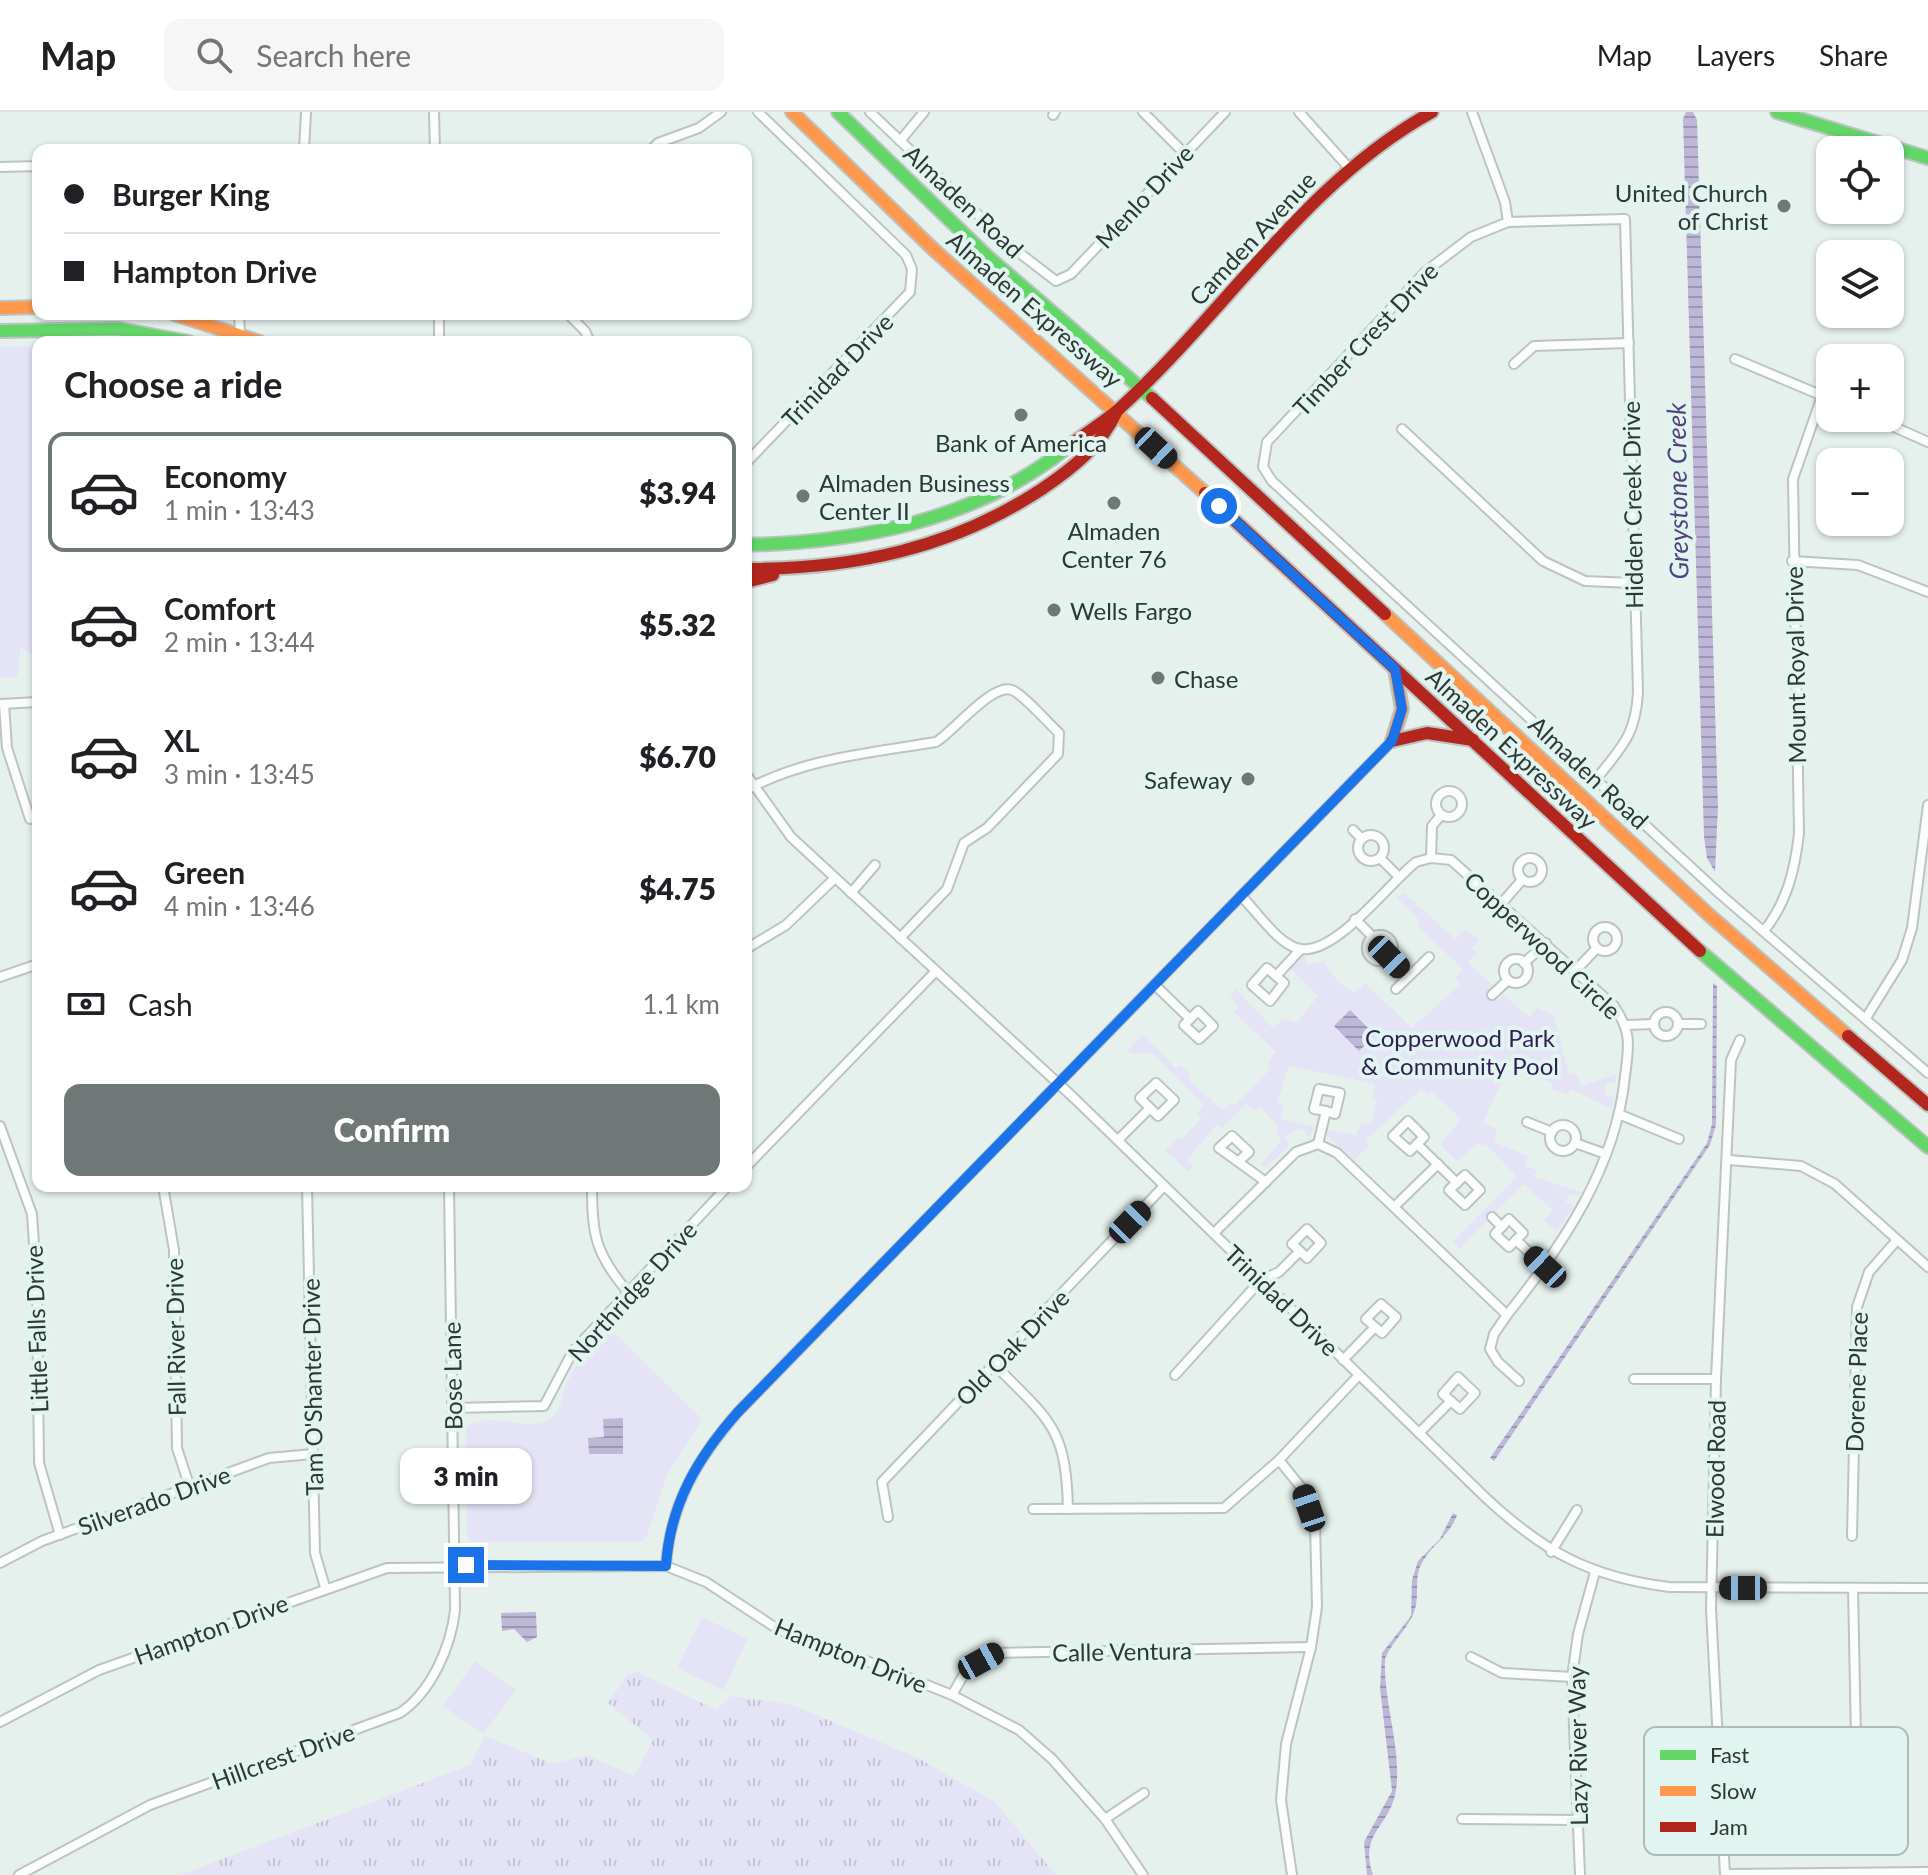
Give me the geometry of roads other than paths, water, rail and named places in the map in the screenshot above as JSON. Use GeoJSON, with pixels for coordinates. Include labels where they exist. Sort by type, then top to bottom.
{"type":"FeatureCollection","features":[{"type":"Feature","properties":{"kind":"main road","name":"Almaden Expressway"},"geometry":{"type":"LineString","coordinates":[[792,112],[932,248],[1117,411],[1683,937],[1928,1147]]}},
{"type":"Feature","properties":{"kind":"main road","name":"Almaden Expressway"},"geometry":{"type":"LineString","coordinates":[[838,112],[988,257],[1141,388],[1664,874],[1928,1105]]}},
{"type":"Feature","properties":{"kind":"main road","name":"Camden Avenue"},"geometry":{"type":"LineString","coordinates":[[752,545],[841,542],[945,517],[1036,470],[1096,422],[1117,411],[1141,388],[1349,168],[1399,130],[1432,112]]}},
{"type":"Feature","properties":{"kind":"main road"},"geometry":{"type":"LineString","coordinates":[[1777,112],[1928,158]]}},
{"type":"Feature","properties":{"kind":"main road"},"geometry":{"type":"LineString","coordinates":[[0,308],[32,307]]}},
{"type":"Feature","properties":{"kind":"main road"},"geometry":{"type":"LineString","coordinates":[[195,320],[247,336]]}},
{"type":"Feature","properties":{"kind":"main road"},"geometry":{"type":"LineString","coordinates":[[0,331],[119,329],[157,336]]}},
{"type":"Feature","properties":{"kind":"main road","name":"Camden Avenue"},"geometry":{"type":"LineString","coordinates":[[752,569],[787,571],[849,566],[945,541],[984,525],[1043,489],[1089,454],[1109,433],[1117,411]]}},
{"type":"Feature","properties":{"kind":"main road"},"geometry":{"type":"LineString","coordinates":[[752,580],[787,571]]}},
{"type":"Feature","properties":{"kind":"main road"},"geometry":{"type":"LineString","coordinates":[[1392,741],[1402,709],[1395,669]]}},
{"type":"Feature","properties":{"kind":"main road"},"geometry":{"type":"LineString","coordinates":[[1392,741],[1423,730],[1454,740],[1473,740]]}},
{"type":"Feature","properties":{"kind":"street"},"geometry":{"type":"LineString","coordinates":[[304,144],[306,112]]}},
{"type":"Feature","properties":{"kind":"street"},"geometry":{"type":"LineString","coordinates":[[434,112],[435,144]]}},
{"type":"Feature","properties":{"kind":"street"},"geometry":{"type":"LineString","coordinates":[[657,144],[699,128],[721,112]]}},
{"type":"Feature","properties":{"kind":"street","name":"Trinidad Drive"},"geometry":{"type":"LineString","coordinates":[[752,457],[910,292],[912,269],[906,255],[758,112]]}},
{"type":"Feature","properties":{"kind":"street","name":"Almaden Road"},"geometry":{"type":"LineString","coordinates":[[870,112],[1013,248],[1047,277],[1063,279]]}},
{"type":"Feature","properties":{"kind":"street"},"geometry":{"type":"LineString","coordinates":[[900,141],[924,112]]}},
{"type":"Feature","properties":{"kind":"street"},"geometry":{"type":"LineString","coordinates":[[1143,112],[1184,153]]}},
{"type":"Feature","properties":{"kind":"street","name":"Menlo Drive"},"geometry":{"type":"LineString","coordinates":[[1063,279],[1225,112]]}},
{"type":"Feature","properties":{"kind":"street"},"geometry":{"type":"LineString","coordinates":[[1299,112],[1349,168]]}},
{"type":"Feature","properties":{"kind":"street"},"geometry":{"type":"LineString","coordinates":[[1472,112],[1505,202],[1508,222]]}},
{"type":"Feature","properties":{"kind":"street"},"geometry":{"type":"LineString","coordinates":[[0,167],[32,166]]}},
{"type":"Feature","properties":{"kind":"street","name":"Timber Crest Drive"},"geometry":{"type":"LineString","coordinates":[[1262,460],[1267,442],[1425,272],[1471,237],[1508,222],[1625,219]]}},
{"type":"Feature","properties":{"kind":"street","name":"Hidden Creek Drive"},"geometry":{"type":"LineString","coordinates":[[1597,778],[1630,737],[1637,715],[1625,219]]}},
{"type":"Feature","properties":{"kind":"street"},"geometry":{"type":"LineString","coordinates":[[239,320],[240,333]]}},
{"type":"Feature","properties":{"kind":"street"},"geometry":{"type":"LineString","coordinates":[[574,320],[587,336]]}},
{"type":"Feature","properties":{"kind":"street"},"geometry":{"type":"LineString","coordinates":[[1514,364],[1534,346],[1629,343]]}},
{"type":"Feature","properties":{"kind":"street"},"geometry":{"type":"LineString","coordinates":[[1735,359],[1816,393]]}},
{"type":"Feature","properties":{"kind":"street","name":"Mount Royal Drive"},"geometry":{"type":"LineString","coordinates":[[1764,931],[1784,900],[1796,865],[1799,833],[1793,479],[1816,422]]}},
{"type":"Feature","properties":{"kind":"street"},"geometry":{"type":"LineString","coordinates":[[1402,429],[1543,561],[1585,581],[1633,583]]}},
{"type":"Feature","properties":{"kind":"street"},"geometry":{"type":"LineString","coordinates":[[1904,431],[1928,442]]}},
{"type":"Feature","properties":{"kind":"street","name":"Almaden Road"},"geometry":{"type":"LineString","coordinates":[[1262,460],[1272,481],[1764,931],[1928,1073]]}},
{"type":"Feature","properties":{"kind":"street"},"geometry":{"type":"LineString","coordinates":[[1792,561],[1858,565],[1928,592]]}},
{"type":"Feature","properties":{"kind":"street"},"geometry":{"type":"LineString","coordinates":[[752,787],[775,774],[807,763],[936,742],[950,733],[991,693],[1003,690],[1016,693],[1059,733],[1058,754],[987,828],[964,843],[947,889],[900,938]]}},
{"type":"Feature","properties":{"kind":"street"},"geometry":{"type":"LineString","coordinates":[[30,819],[7,748],[2,704],[32,702]]}},
{"type":"Feature","properties":{"kind":"street"},"geometry":{"type":"LineString","coordinates":[[666,1566],[680,1500],[708,1446],[753,1395],[1392,741]]}},
{"type":"Feature","properties":{"kind":"street"},"geometry":{"type":"LineString","coordinates":[[1456,793],[1463,785]]}},
{"type":"Feature","properties":{"kind":"street","name":"Trinidad Drive"},"geometry":{"type":"LineString","coordinates":[[752,792],[791,837],[1118,1140],[1515,1525],[1551,1552],[1595,1572],[1643,1584],[1713,1588],[1928,1588]]}},
{"type":"Feature","properties":{"kind":"street"},"geometry":{"type":"LineString","coordinates":[[1445,792],[1456,793],[1461,801],[1461,810],[1450,817],[1441,815],[1436,808],[1438,796],[1445,792]]}},
{"type":"Feature","properties":{"kind":"street"},"geometry":{"type":"LineString","coordinates":[[1866,1018],[1902,960],[1912,928],[1928,805]]}},
{"type":"Feature","properties":{"kind":"street"},"geometry":{"type":"LineString","coordinates":[[1276,976],[1301,949],[1328,944],[1398,876],[1416,862],[1431,858],[1432,826],[1441,815]]}},
{"type":"Feature","properties":{"kind":"street"},"geometry":{"type":"LineString","coordinates":[[1353,830],[1362,839]]}},
{"type":"Feature","properties":{"kind":"street"},"geometry":{"type":"LineString","coordinates":[[1370,835],[1379,838],[1383,845],[1380,858],[1372,861],[1361,857],[1358,850],[1362,839],[1370,835]]}},
{"type":"Feature","properties":{"kind":"street"},"geometry":{"type":"LineString","coordinates":[[1540,856],[1540,878],[1533,882],[1522,880],[1517,873],[1521,861],[1540,856]]}},
{"type":"Feature","properties":{"kind":"street"},"geometry":{"type":"LineString","coordinates":[[1380,858],[1398,876]]}},
{"type":"Feature","properties":{"kind":"street","name":"Copperwood Circle"},"geometry":{"type":"LineString","coordinates":[[1431,858],[1451,860],[1576,970],[1614,1006],[1627,1025],[1629,1040],[1621,1115],[1606,1154],[1582,1209],[1545,1267],[1494,1334],[1490,1349],[1498,1362],[1519,1381]]}},
{"type":"Feature","properties":{"kind":"street"},"geometry":{"type":"LineString","coordinates":[[851,893],[875,865]]}},
{"type":"Feature","properties":{"kind":"street"},"geometry":{"type":"LineString","coordinates":[[752,945],[786,925],[835,878]]}},
{"type":"Feature","properties":{"kind":"street"},"geometry":{"type":"LineString","coordinates":[[1501,904],[1522,880]]}},
{"type":"Feature","properties":{"kind":"street"},"geometry":{"type":"LineString","coordinates":[[1241,896],[1282,939],[1301,949]]}},
{"type":"Feature","properties":{"kind":"street"},"geometry":{"type":"LineString","coordinates":[[1355,919],[1373,937]]}},
{"type":"Feature","properties":{"kind":"street"},"geometry":{"type":"LineString","coordinates":[[1612,930],[1620,921]]}},
{"type":"Feature","properties":{"kind":"street"},"geometry":{"type":"LineString","coordinates":[[1605,927],[1612,930],[1616,936],[1614,946],[1604,951],[1597,948],[1593,941],[1597,930],[1605,927]]}},
{"type":"Feature","properties":{"kind":"street"},"geometry":{"type":"LineString","coordinates":[[1385,936],[1391,941],[1389,957],[1378,960],[1370,956],[1368,944],[1373,937],[1385,936]]}},
{"type":"Feature","properties":{"kind":"street"},"geometry":{"type":"LineString","coordinates":[[1524,963],[1546,943]]}},
{"type":"Feature","properties":{"kind":"street"},"geometry":{"type":"LineString","coordinates":[[1576,970],[1597,948]]}},
{"type":"Feature","properties":{"kind":"street"},"geometry":{"type":"LineString","coordinates":[[1389,957],[1408,977]]}},
{"type":"Feature","properties":{"kind":"street"},"geometry":{"type":"LineString","coordinates":[[1396,989],[1429,957]]}},
{"type":"Feature","properties":{"kind":"street"},"geometry":{"type":"LineString","coordinates":[[1514,959],[1524,963],[1525,978],[1515,983],[1508,980],[1504,970],[1507,963],[1514,959]]}},
{"type":"Feature","properties":{"kind":"street"},"geometry":{"type":"LineString","coordinates":[[0,977],[32,966]]}},
{"type":"Feature","properties":{"kind":"street"},"geometry":{"type":"LineString","coordinates":[[752,1161],[936,971]]}},
{"type":"Feature","properties":{"kind":"street"},"geometry":{"type":"LineString","coordinates":[[1492,995],[1508,980]]}},
{"type":"Feature","properties":{"kind":"street"},"geometry":{"type":"LineString","coordinates":[[1155,985],[1190,1019]]}},
{"type":"Feature","properties":{"kind":"street"},"geometry":{"type":"LineString","coordinates":[[1678,1024],[1673,1034],[1666,1036],[1656,1032],[1654,1024],[1659,1014],[1667,1012],[1678,1024],[1701,1024]]}},
{"type":"Feature","properties":{"kind":"street"},"geometry":{"type":"LineString","coordinates":[[1627,1025],[1654,1024]]}},
{"type":"Feature","properties":{"kind":"street","name":"Elwood Road"},"geometry":{"type":"LineString","coordinates":[[1719,1727],[1713,1588],[1716,1379],[1729,1160],[1731,1060],[1740,1040]]}},
{"type":"Feature","properties":{"kind":"street"},"geometry":{"type":"LineString","coordinates":[[1118,1140],[1150,1108]]}},
{"type":"Feature","properties":{"kind":"street"},"geometry":{"type":"LineString","coordinates":[[1318,1144],[1326,1111]]}},
{"type":"Feature","properties":{"kind":"street"},"geometry":{"type":"LineString","coordinates":[[1621,1115],[1679,1139]]}},
{"type":"Feature","properties":{"kind":"street"},"geometry":{"type":"LineString","coordinates":[[1527,1122],[1552,1132]]}},
{"type":"Feature","properties":{"kind":"street","name":"Little Falls Drive"},"geometry":{"type":"LineString","coordinates":[[0,1126],[32,1214],[37,1290],[39,1463],[60,1535]]}},
{"type":"Feature","properties":{"kind":"street"},"geometry":{"type":"LineString","coordinates":[[1567,1126],[1575,1135],[1575,1143],[1570,1149],[1558,1150],[1551,1140],[1552,1132],[1558,1127],[1567,1126]]}},
{"type":"Feature","properties":{"kind":"street"},"geometry":{"type":"LineString","coordinates":[[1575,1143],[1606,1154]]}},
{"type":"Feature","properties":{"kind":"street"},"geometry":{"type":"LineString","coordinates":[[1214,1233],[1296,1152],[1318,1144],[1337,1153],[1507,1315]]}},
{"type":"Feature","properties":{"kind":"street"},"geometry":{"type":"LineString","coordinates":[[1417,1144],[1457,1183]]}},
{"type":"Feature","properties":{"kind":"street"},"geometry":{"type":"LineString","coordinates":[[1240,1160],[1266,1182]]}},
{"type":"Feature","properties":{"kind":"street"},"geometry":{"type":"LineString","coordinates":[[1729,1160],[1801,1166],[1835,1184],[1928,1267]]}},
{"type":"Feature","properties":{"kind":"street"},"geometry":{"type":"LineString","coordinates":[[1394,1207],[1438,1164]]}},
{"type":"Feature","properties":{"kind":"street","name":"Old Oak Drive"},"geometry":{"type":"LineString","coordinates":[[888,1517],[882,1482],[1164,1186]]}},
{"type":"Feature","properties":{"kind":"street","name":"Fall River Drive"},"geometry":{"type":"LineString","coordinates":[[164,1192],[174,1250],[177,1448],[190,1488]]}},
{"type":"Feature","properties":{"kind":"street","name":"Tam O'Shanter Drive"},"geometry":{"type":"LineString","coordinates":[[307,1192],[315,1553],[325,1587]]}},
{"type":"Feature","properties":{"kind":"street","name":"Bose Lane"},"geometry":{"type":"LineString","coordinates":[[449,1192],[454,1565]]}},
{"type":"Feature","properties":{"kind":"street"},"geometry":{"type":"LineString","coordinates":[[592,1192],[592,1234],[608,1268],[627,1291]]}},
{"type":"Feature","properties":{"kind":"street","name":"Northridge Drive"},"geometry":{"type":"LineString","coordinates":[[453,1408],[544,1406],[573,1351],[722,1192]]}},
{"type":"Feature","properties":{"kind":"street"},"geometry":{"type":"LineString","coordinates":[[1492,1217],[1502,1227]]}},
{"type":"Feature","properties":{"kind":"street"},"geometry":{"type":"LineString","coordinates":[[1509,1219],[1523,1233],[1516,1240],[1509,1247],[1495,1234],[1509,1219]]}},
{"type":"Feature","properties":{"kind":"street"},"geometry":{"type":"LineString","coordinates":[[1516,1240],[1545,1267]]}},
{"type":"Feature","properties":{"kind":"street","name":"Dorene Place"},"geometry":{"type":"LineString","coordinates":[[1852,1536],[1857,1307],[1869,1272],[1897,1240]]}},
{"type":"Feature","properties":{"kind":"street"},"geometry":{"type":"LineString","coordinates":[[1175,1375],[1261,1280],[1279,1272],[1300,1251]]}},
{"type":"Feature","properties":{"kind":"street"},"geometry":{"type":"LineString","coordinates":[[1343,1360],[1375,1327]]}},
{"type":"Feature","properties":{"kind":"street"},"geometry":{"type":"LineString","coordinates":[[995,1365],[1052,1423],[1067,1462],[1068,1509]]}},
{"type":"Feature","properties":{"kind":"street"},"geometry":{"type":"LineString","coordinates":[[1033,1509],[1224,1508],[1279,1460],[1359,1375]]}},
{"type":"Feature","properties":{"kind":"street"},"geometry":{"type":"LineString","coordinates":[[1634,1379],[1716,1379]]}},
{"type":"Feature","properties":{"kind":"street"},"geometry":{"type":"LineString","coordinates":[[1419,1433],[1451,1401]]}},
{"type":"Feature","properties":{"kind":"street","name":"Silverado Drive"},"geometry":{"type":"LineString","coordinates":[[0,1563],[60,1535],[269,1458],[313,1454]]}},
{"type":"Feature","properties":{"kind":"street"},"geometry":{"type":"LineString","coordinates":[[1279,1460],[1304,1491],[1315,1524],[1317,1607],[1311,1647],[1286,1744],[1282,1786],[1292,1875]]}},
{"type":"Feature","properties":{"kind":"street"},"geometry":{"type":"LineString","coordinates":[[1551,1552],[1577,1510]]}},
{"type":"Feature","properties":{"kind":"street","name":"Hampton Drive"},"geometry":{"type":"LineString","coordinates":[[0,1722],[99,1670],[325,1587],[387,1568],[454,1565],[666,1566],[706,1582],[779,1630],[819,1642],[952,1695],[1019,1730],[1052,1759],[1105,1819],[1143,1875]]}},
{"type":"Feature","properties":{"kind":"street","name":"Hillcrest Drive"},"geometry":{"type":"LineString","coordinates":[[19,1875],[150,1805],[407,1708],[425,1691],[448,1642],[455,1610],[454,1565]]}},
{"type":"Feature","properties":{"kind":"street","name":"Lazy River Way"},"geometry":{"type":"LineString","coordinates":[[1580,1875],[1572,1677],[1578,1634],[1595,1572]]}},
{"type":"Feature","properties":{"kind":"street"},"geometry":{"type":"LineString","coordinates":[[1853,1588],[1856,1727]]}},
{"type":"Feature","properties":{"kind":"street","name":"Calle Ventura"},"geometry":{"type":"LineString","coordinates":[[952,1695],[967,1669],[995,1653],[1311,1647]]}},
{"type":"Feature","properties":{"kind":"street"},"geometry":{"type":"LineString","coordinates":[[1471,1657],[1502,1673],[1572,1677]]}},
{"type":"Feature","properties":{"kind":"street"},"geometry":{"type":"LineString","coordinates":[[1105,1819],[1144,1793]]}},
{"type":"Feature","properties":{"kind":"street"},"geometry":{"type":"LineString","coordinates":[[1462,1819],[1578,1820]]}},
{"type":"Feature","properties":{"kind":"street","name":"Elwood Road"},"geometry":{"type":"LineString","coordinates":[[1724,1855],[1725,1875]]}},
{"type":"Feature","properties":{"kind":"street"},"geometry":{"type":"LineString","coordinates":[[1725,1875],[1928,1872]]}},
{"type":"Feature","properties":{"kind":"place","name":"United Church of Christ"},"geometry":{"type":"Point","coordinates":[1784,206]}},
{"type":"Feature","properties":{"kind":"place","name":"Bank of America"},"geometry":{"type":"Point","coordinates":[1021,415]}},
{"type":"Feature","properties":{"kind":"place","name":"Almaden Business Center II"},"geometry":{"type":"Point","coordinates":[803,496]}},
{"type":"Feature","properties":{"kind":"place","name":"Almaden Center 76"},"geometry":{"type":"Point","coordinates":[1114,503]}},
{"type":"Feature","properties":{"kind":"place","name":"Wells Fargo"},"geometry":{"type":"Point","coordinates":[1054,610]}},
{"type":"Feature","properties":{"kind":"place","name":"Chase"},"geometry":{"type":"Point","coordinates":[1158,678]}},
{"type":"Feature","properties":{"kind":"place","name":"Safeway"},"geometry":{"type":"Point","coordinates":[1248,779]}},
{"type":"Feature","properties":{"kind":"water label","name":"Greystone Creek"},"geometry":{"type":"Point","coordinates":[1677,491]}},
{"type":"Feature","properties":{"kind":"park label","name":"Copperwood Park & Community Pool"},"geometry":{"type":"Point","coordinates":[1460,1051]}}]}
